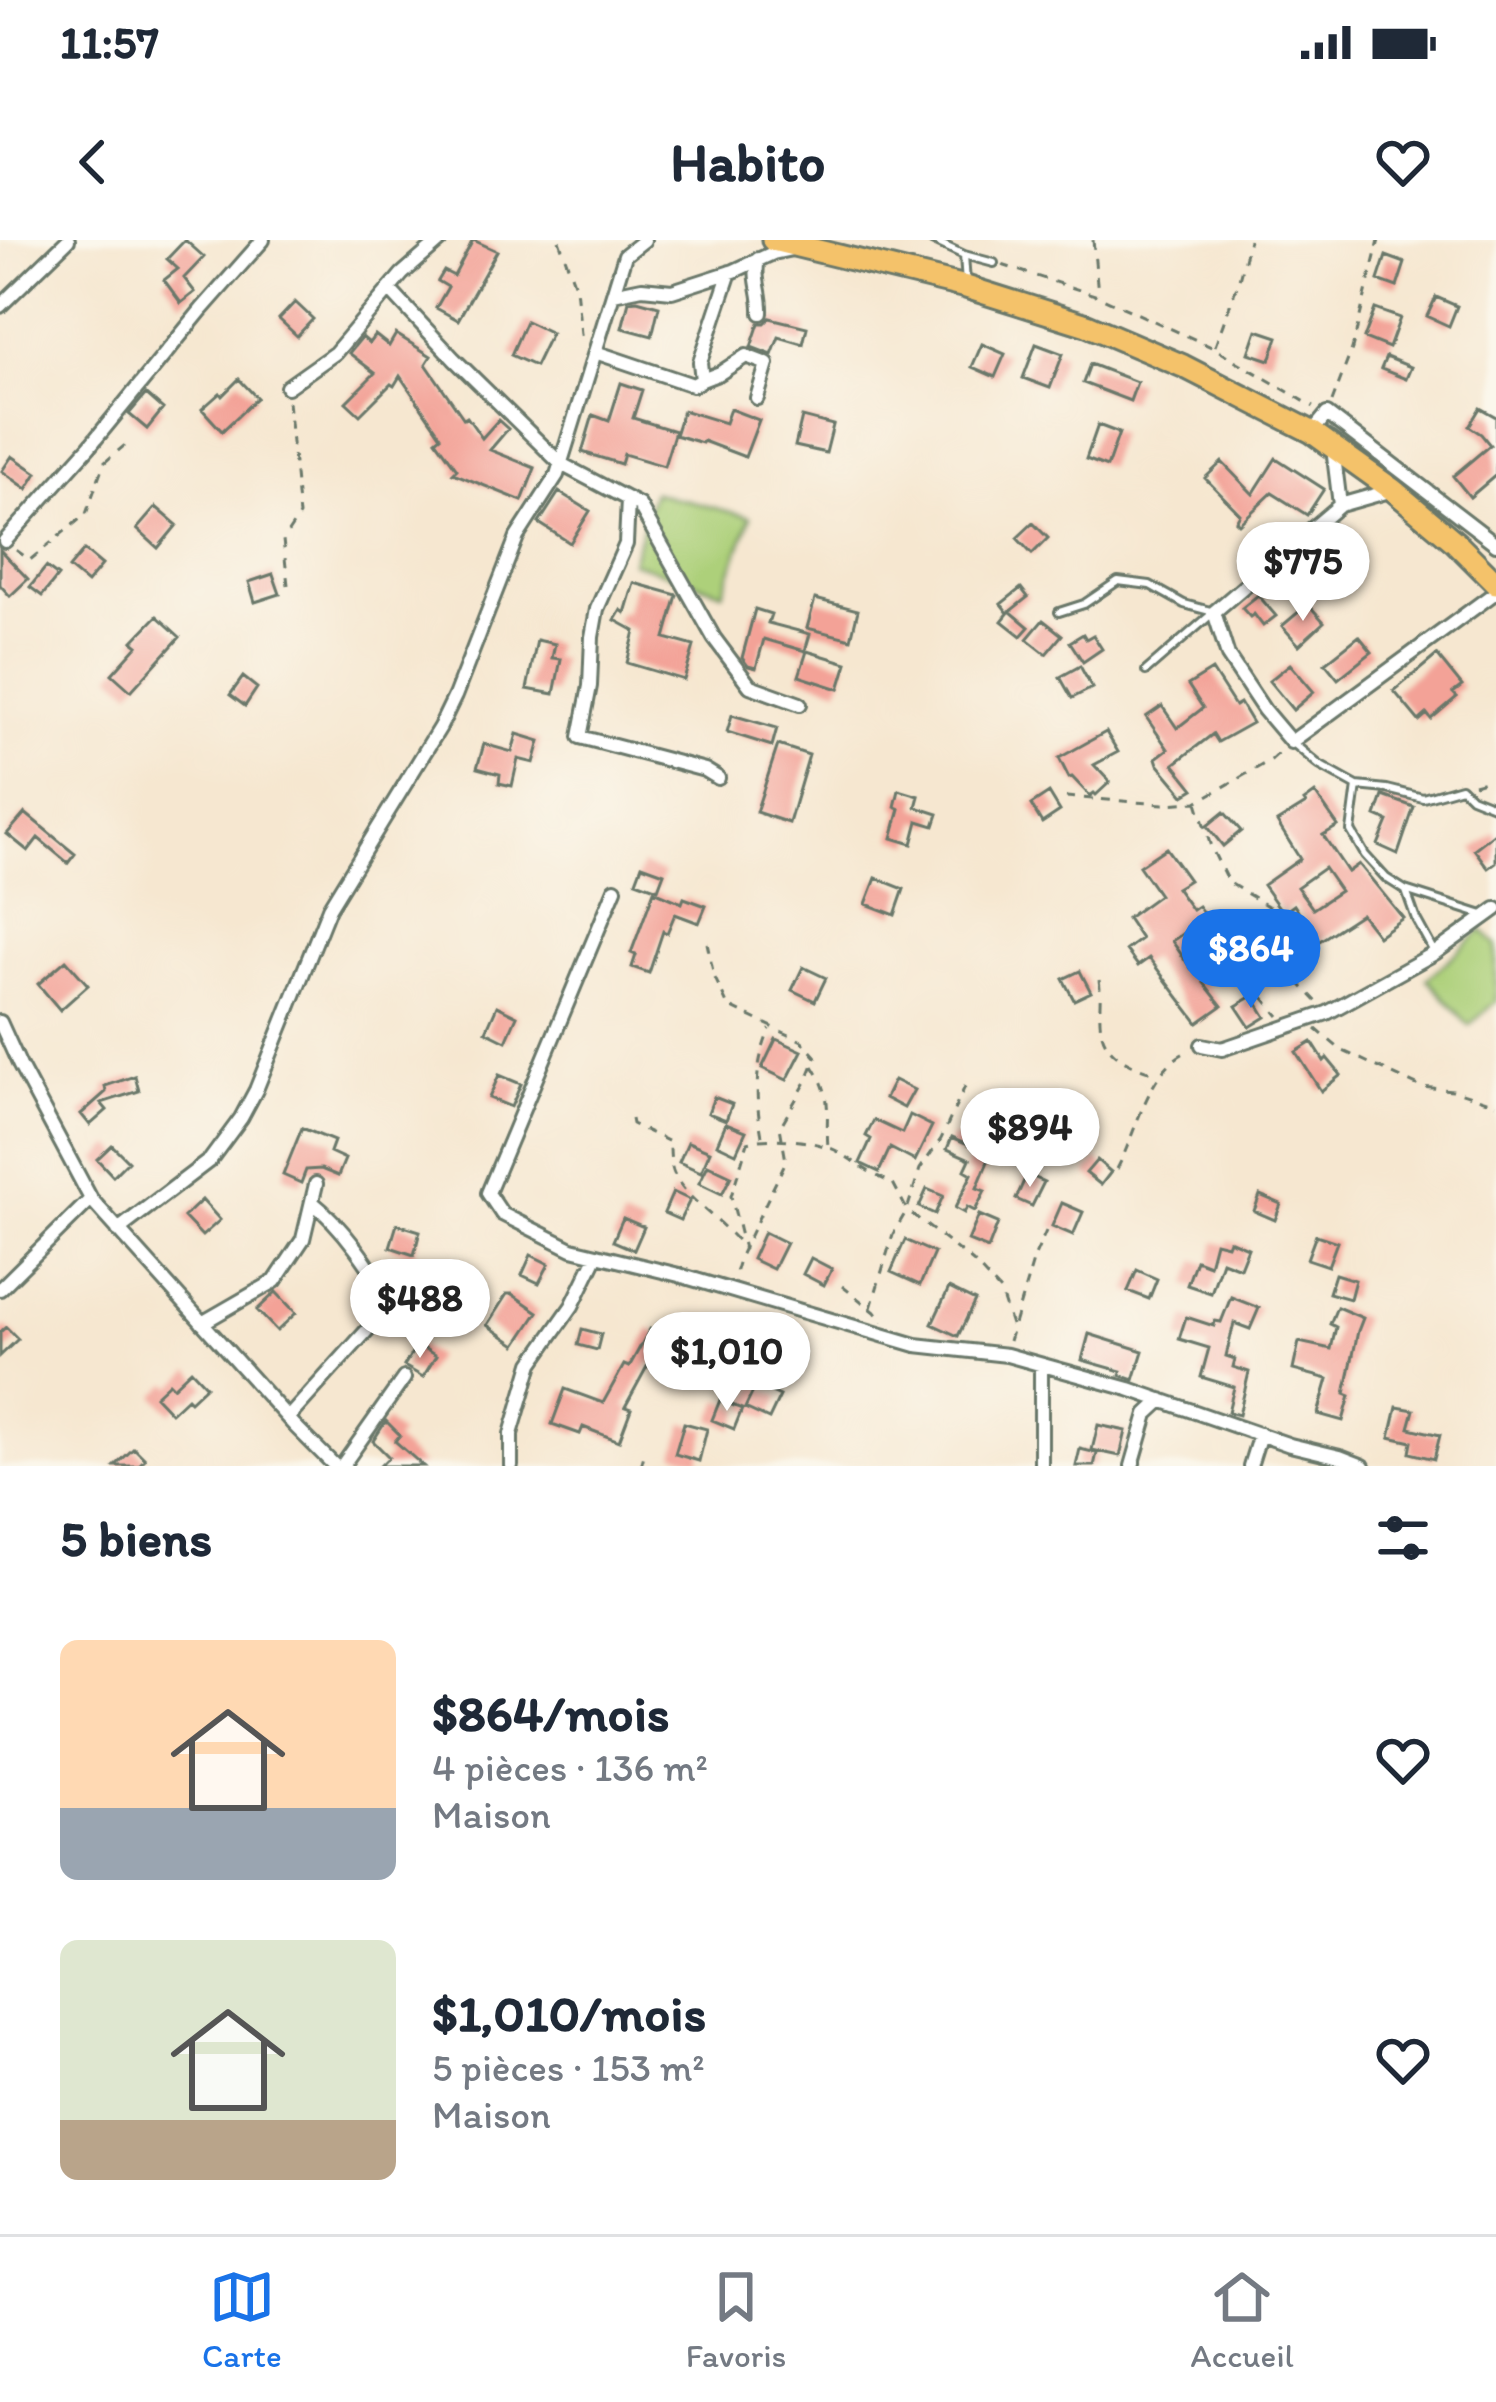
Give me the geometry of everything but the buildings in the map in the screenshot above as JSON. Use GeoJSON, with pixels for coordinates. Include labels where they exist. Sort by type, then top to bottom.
{"type":"FeatureCollection","features":[{"type":"Feature","properties":{"kind":"highway"},"geometry":{"type":"LineString","coordinates":[[772,240],[800,248],[856,249],[1087,325],[1183,366],[1312,432],[1455,542],[1496,588]]}},
{"type":"Feature","properties":{"kind":"street"},"geometry":{"type":"LineString","coordinates":[[0,306],[68,240]]}},
{"type":"Feature","properties":{"kind":"street"},"geometry":{"type":"LineString","coordinates":[[2,540],[89,447],[263,240]]}},
{"type":"Feature","properties":{"kind":"street"},"geometry":{"type":"LineString","coordinates":[[286,387],[335,352],[389,289],[441,240]]}},
{"type":"Feature","properties":{"kind":"street"},"geometry":{"type":"LineString","coordinates":[[118,1230],[210,1160],[241,1118],[329,908],[440,727],[517,537],[557,475],[626,255],[644,240]]}},
{"type":"Feature","properties":{"kind":"street"},"geometry":{"type":"LineString","coordinates":[[613,294],[642,288],[672,291],[773,253],[800,248]]}},
{"type":"Feature","properties":{"kind":"street"},"geometry":{"type":"LineString","coordinates":[[758,260],[754,274],[760,314]]}},
{"type":"Feature","properties":{"kind":"street"},"geometry":{"type":"LineString","coordinates":[[702,380],[700,362],[730,272]]}},
{"type":"Feature","properties":{"kind":"street"},"geometry":{"type":"LineString","coordinates":[[389,289],[561,464],[639,505],[714,638],[750,686],[800,704]]}},
{"type":"Feature","properties":{"kind":"street"},"geometry":{"type":"LineString","coordinates":[[596,352],[693,385],[746,356],[767,364],[757,398]]}},
{"type":"Feature","properties":{"kind":"street"},"geometry":{"type":"LineString","coordinates":[[1312,432],[1327,414],[1494,537]]}},
{"type":"Feature","properties":{"kind":"street"},"geometry":{"type":"LineString","coordinates":[[1333,448],[1340,506]]}},
{"type":"Feature","properties":{"kind":"street"},"geometry":{"type":"LineString","coordinates":[[1393,490],[1340,506],[1214,612],[1228,656],[1292,742],[1496,588]]}},
{"type":"Feature","properties":{"kind":"street"},"geometry":{"type":"LineString","coordinates":[[628,499],[626,544],[597,609],[580,737],[705,770],[718,778]]}},
{"type":"Feature","properties":{"kind":"street"},"geometry":{"type":"LineString","coordinates":[[615,890],[488,1192],[502,1214],[572,1249],[916,1346],[1007,1355],[1363,1466]]}},
{"type":"Feature","properties":{"kind":"street"},"geometry":{"type":"LineString","coordinates":[[1202,1046],[1222,1049],[1327,1013],[1435,953],[1491,912]]}},
{"type":"Feature","properties":{"kind":"street"},"geometry":{"type":"LineString","coordinates":[[0,1022],[91,1199],[288,1418],[339,1466],[404,1378]]}},
{"type":"Feature","properties":{"kind":"street"},"geometry":{"type":"LineString","coordinates":[[202,1323],[274,1281],[303,1239],[316,1184]]}},
{"type":"Feature","properties":{"kind":"street"},"geometry":{"type":"LineString","coordinates":[[0,1288],[91,1199]]}},
{"type":"Feature","properties":{"kind":"street"},"geometry":{"type":"LineString","coordinates":[[288,1418],[388,1303],[356,1251],[312,1202]]}},
{"type":"Feature","properties":{"kind":"street"},"geometry":{"type":"LineString","coordinates":[[511,1466],[511,1434],[532,1363],[572,1306],[597,1255]]}},
{"type":"Feature","properties":{"kind":"street"},"geometry":{"type":"LineString","coordinates":[[1041,1366],[1041,1466]]}},
{"type":"Feature","properties":{"kind":"street"},"geometry":{"type":"LineString","coordinates":[[1132,1466],[1148,1414],[1162,1400]]}},
{"type":"Feature","properties":{"kind":"street"},"geometry":{"type":"LineString","coordinates":[[1250,1466],[1260,1434]]}},
{"type":"Feature","properties":{"kind":"lane"},"geometry":{"type":"LineString","coordinates":[[932,240],[994,262]]}},
{"type":"Feature","properties":{"kind":"lane"},"geometry":{"type":"LineString","coordinates":[[964,255],[966,287]]}},
{"type":"Feature","properties":{"kind":"lane"},"geometry":{"type":"LineString","coordinates":[[1059,613],[1084,604],[1118,581],[1150,585],[1184,604],[1214,612]]}},
{"type":"Feature","properties":{"kind":"lane"},"geometry":{"type":"LineString","coordinates":[[1146,671],[1214,612]]}},
{"type":"Feature","properties":{"kind":"lane"},"geometry":{"type":"LineString","coordinates":[[1292,742],[1319,765],[1357,786],[1423,798],[1460,788],[1496,807]]}},
{"type":"Feature","properties":{"kind":"lane"},"geometry":{"type":"LineString","coordinates":[[1357,786],[1351,831],[1386,878],[1405,890],[1491,912]]}},
{"type":"Feature","properties":{"kind":"lane"},"geometry":{"type":"LineString","coordinates":[[1405,890],[1435,953]]}},
{"type":"Feature","properties":{"kind":"path"},"geometry":{"type":"LineString","coordinates":[[559,240],[576,288],[586,381]]}},
{"type":"Feature","properties":{"kind":"path"},"geometry":{"type":"LineString","coordinates":[[1093,240],[1098,296]]}},
{"type":"Feature","properties":{"kind":"path"},"geometry":{"type":"LineString","coordinates":[[1214,348],[1249,240]]}},
{"type":"Feature","properties":{"kind":"path"},"geometry":{"type":"LineString","coordinates":[[994,262],[1098,296],[1214,348],[1327,414],[1352,349],[1378,240]]}},
{"type":"Feature","properties":{"kind":"path"},"geometry":{"type":"LineString","coordinates":[[286,387],[299,516],[283,540],[288,585]]}},
{"type":"Feature","properties":{"kind":"path"},"geometry":{"type":"LineString","coordinates":[[2,540],[30,560],[86,514],[104,463],[125,446]]}},
{"type":"Feature","properties":{"kind":"path"},"geometry":{"type":"LineString","coordinates":[[1066,797],[1197,802],[1292,742]]}},
{"type":"Feature","properties":{"kind":"path"},"geometry":{"type":"LineString","coordinates":[[1460,788],[1496,778]]}},
{"type":"Feature","properties":{"kind":"path"},"geometry":{"type":"LineString","coordinates":[[1197,802],[1228,882],[1309,935],[1294,963],[1301,986],[1327,1013]]}},
{"type":"Feature","properties":{"kind":"path"},"geometry":{"type":"LineString","coordinates":[[707,943],[714,976],[728,1006],[802,1041],[816,1057],[780,1127],[786,1161],[730,1290]]}},
{"type":"Feature","properties":{"kind":"path"},"geometry":{"type":"LineString","coordinates":[[1228,956],[1288,1026]]}},
{"type":"Feature","properties":{"kind":"path"},"geometry":{"type":"LineString","coordinates":[[1099,980],[1101,1034],[1120,1059],[1160,1074]]}},
{"type":"Feature","properties":{"kind":"path"},"geometry":{"type":"LineString","coordinates":[[1306,1020],[1342,1049],[1384,1071],[1421,1087],[1453,1090],[1496,1104]]}},
{"type":"Feature","properties":{"kind":"path"},"geometry":{"type":"LineString","coordinates":[[763,1138],[757,1075],[759,1053],[771,1026]]}},
{"type":"Feature","properties":{"kind":"path"},"geometry":{"type":"LineString","coordinates":[[1117,1169],[1160,1074],[1175,1056],[1202,1046]]}},
{"type":"Feature","properties":{"kind":"path"},"geometry":{"type":"LineString","coordinates":[[813,1066],[829,1101],[829,1149]]}},
{"type":"Feature","properties":{"kind":"path"},"geometry":{"type":"LineString","coordinates":[[871,1308],[893,1234],[907,1210],[920,1169],[941,1139],[967,1082]]}},
{"type":"Feature","properties":{"kind":"path"},"geometry":{"type":"LineString","coordinates":[[631,1119],[632,1124],[670,1142],[671,1168],[682,1186],[744,1249]]}},
{"type":"Feature","properties":{"kind":"path"},"geometry":{"type":"LineString","coordinates":[[744,1249],[730,1196],[748,1142],[782,1139],[829,1149],[893,1183],[907,1210],[973,1262],[1000,1291],[1012,1328]]}},
{"type":"Feature","properties":{"kind":"path"},"geometry":{"type":"LineString","coordinates":[[1007,1355],[1046,1231]]}},
{"type":"Feature","properties":{"kind":"path"},"geometry":{"type":"LineString","coordinates":[[842,1286],[871,1308],[894,1339]]}},
{"type":"Feature","properties":{"kind":"path"},"geometry":{"type":"LineString","coordinates":[[641,1466],[644,1455]]}},
{"type":"Feature","properties":{"kind":"green space"},"geometry":{"type":"Polygon","coordinates":[[[653,492],[751,517],[723,592],[632,562],[653,492]]]}},
{"type":"Feature","properties":{"kind":"green space"},"geometry":{"type":"Polygon","coordinates":[[[1482,930],[1496,945],[1496,1001],[1469,1025],[1427,979],[1482,930]]]}}]}
